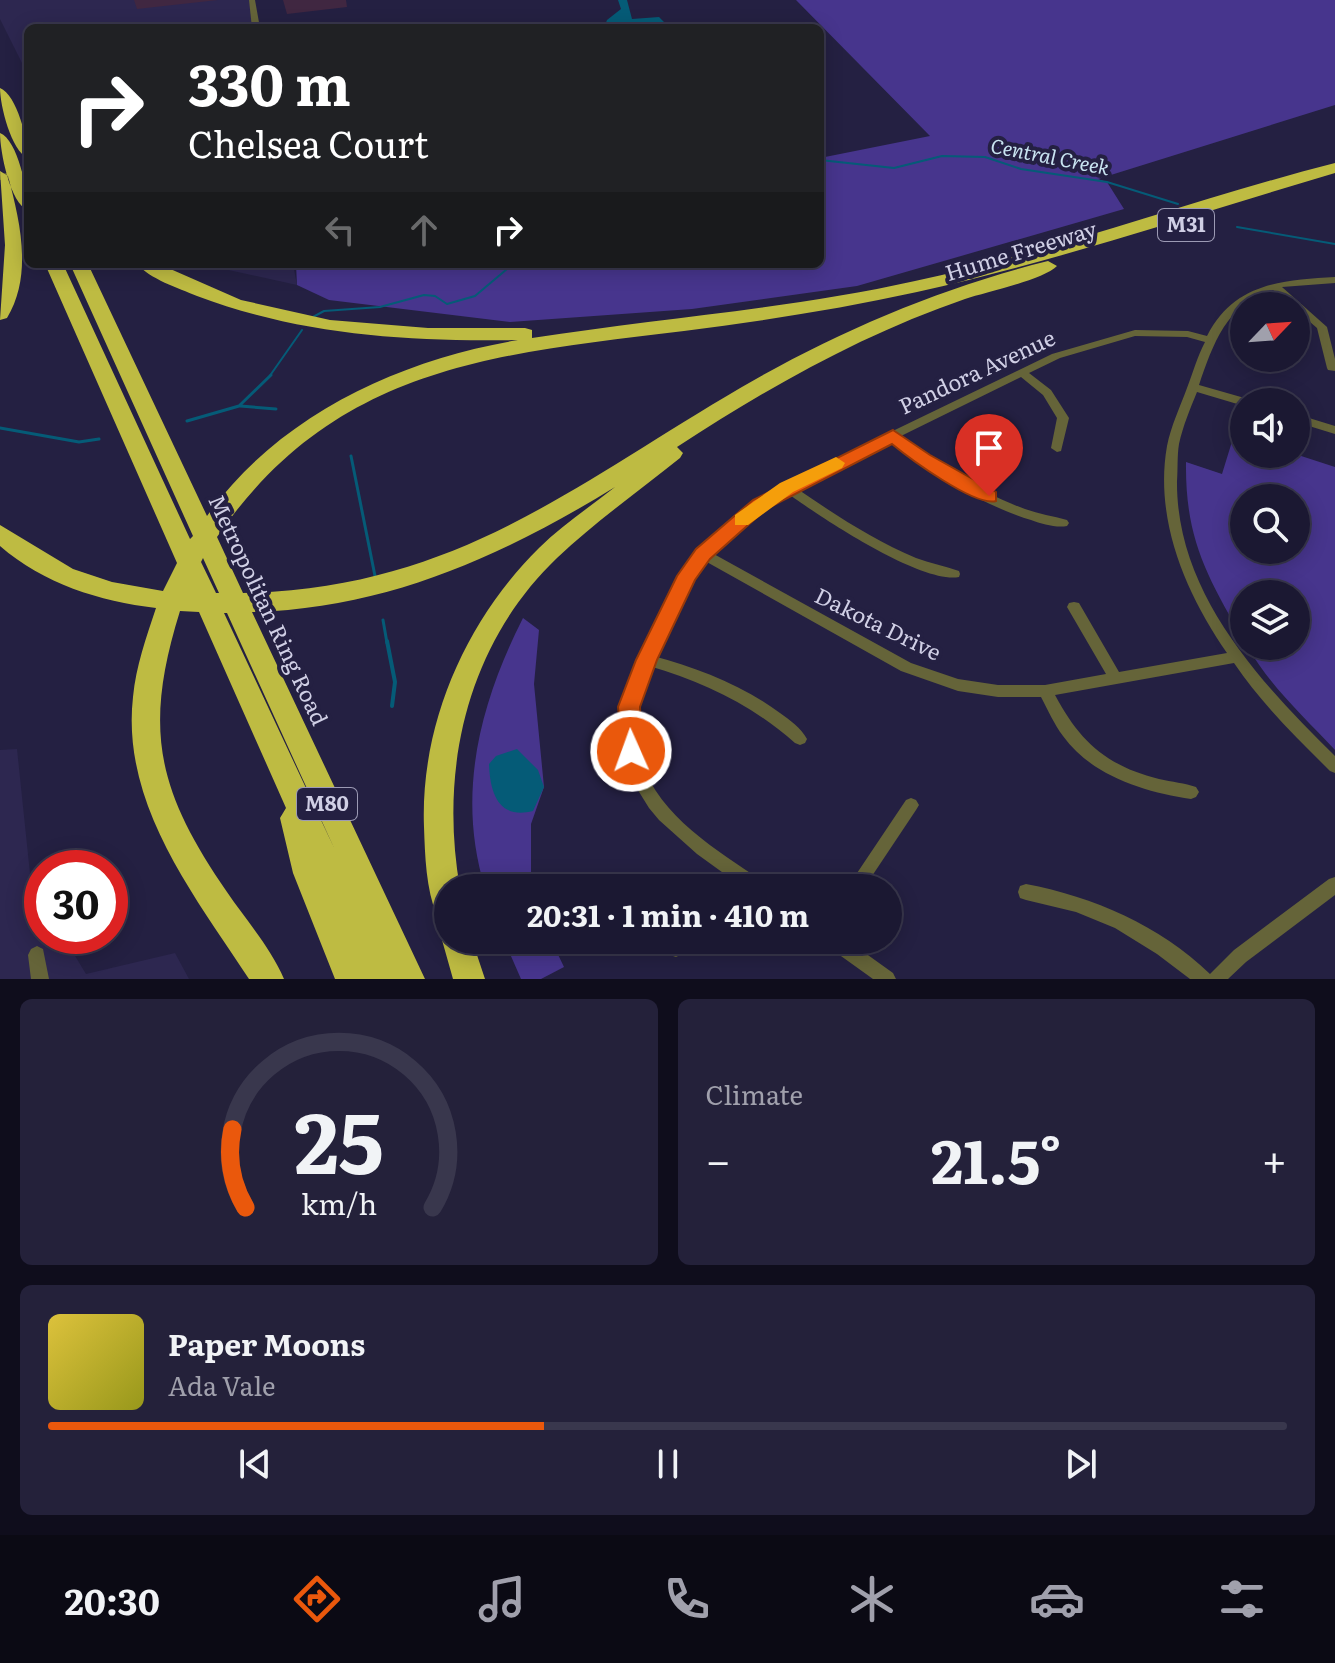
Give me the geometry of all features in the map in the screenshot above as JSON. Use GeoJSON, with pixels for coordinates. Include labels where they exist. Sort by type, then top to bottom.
{"type":"FeatureCollection","features":[{"type":"Feature","properties":{"kind":"highway"},"geometry":{"type":"LineString","coordinates":[[0,89],[24,122]]}},
{"type":"Feature","properties":{"kind":"highway"},"geometry":{"type":"LineString","coordinates":[[0,89],[24,144]]}},
{"type":"Feature","properties":{"kind":"highway"},"geometry":{"type":"LineString","coordinates":[[0,138],[24,195]]}},
{"type":"Feature","properties":{"kind":"highway","name":"Hume Freeway"},"geometry":{"type":"LineString","coordinates":[[748,316],[941,280],[1335,168]]}},
{"type":"Feature","properties":{"kind":"highway"},"geometry":{"type":"LineString","coordinates":[[0,176],[13,229],[15,256],[11,284],[0,314]]}},
{"type":"Feature","properties":{"kind":"highway","name":"Hume Freeway"},"geometry":{"type":"LineString","coordinates":[[735,402],[822,352],[909,313],[1036,270],[1335,181]]}},
{"type":"Feature","properties":{"kind":"highway","name":"M80"},"geometry":{"type":"LineString","coordinates":[[56,268],[203,589],[234,628]]}},
{"type":"Feature","properties":{"kind":"highway","name":"Metropolitan Ring Road"},"geometry":{"type":"LineString","coordinates":[[81,268],[229,591],[234,628],[279,760],[378,979]]}},
{"type":"Feature","properties":{"kind":"highway"},"geometry":{"type":"LineString","coordinates":[[154,268],[194,288],[271,313],[392,332],[523,334],[748,316]]}},
{"type":"Feature","properties":{"kind":"highway"},"geometry":{"type":"LineString","coordinates":[[268,979],[188,856],[158,794],[150,769],[144,716],[145,689],[158,633],[184,569],[224,508],[251,474],[309,427],[374,390],[429,368],[531,344],[748,316]]}},
{"type":"Feature","properties":{"kind":"highway"},"geometry":{"type":"LineString","coordinates":[[0,533],[34,560],[58,573],[121,596],[223,604],[287,603],[333,597],[409,578],[491,547],[533,526],[735,402]]}},
{"type":"Feature","properties":{"kind":"highway"},"geometry":{"type":"LineString","coordinates":[[443,874],[437,839],[440,761],[456,695],[479,643],[513,591],[548,553],[735,402]]}},
{"type":"Feature","properties":{"kind":"highway","name":"Metropolitan Ring Road"},"geometry":{"type":"LineString","coordinates":[[234,628],[409,979]]}},
{"type":"Feature","properties":{"kind":"highway"},"geometry":{"type":"LineString","coordinates":[[279,760],[308,873],[351,979]]}},
{"type":"Feature","properties":{"kind":"highway"},"geometry":{"type":"LineString","coordinates":[[461,954],[469,979]]}},
{"type":"Feature","properties":{"kind":"street"},"geometry":{"type":"LineString","coordinates":[[252,0],[255,24]]}},
{"type":"Feature","properties":{"kind":"street"},"geometry":{"type":"LineString","coordinates":[[0,176],[24,173]]}},
{"type":"Feature","properties":{"kind":"street"},"geometry":{"type":"LineString","coordinates":[[1230,647],[1207,611],[1181,556],[1171,509],[1172,451],[1207,341],[1230,309],[1252,294],[1276,287],[1335,280]]}},
{"type":"Feature","properties":{"kind":"street"},"geometry":{"type":"LineString","coordinates":[[1276,287],[1322,327],[1332,368]]}},
{"type":"Feature","properties":{"kind":"street","name":"Pandora Avenue"},"geometry":{"type":"LineString","coordinates":[[734,874],[693,841],[653,801],[631,751],[629,707],[646,660],[687,576],[703,554],[759,504],[787,487],[1056,356],[1135,333],[1180,334],[1207,341]]}},
{"type":"Feature","properties":{"kind":"street"},"geometry":{"type":"LineString","coordinates":[[1022,373],[1047,393],[1063,418],[1057,448]]}},
{"type":"Feature","properties":{"kind":"street"},"geometry":{"type":"LineString","coordinates":[[1193,387],[1230,398]]}},
{"type":"Feature","properties":{"kind":"street"},"geometry":{"type":"LineString","coordinates":[[1310,422],[1335,430]]}},
{"type":"Feature","properties":{"kind":"street"},"geometry":{"type":"LineString","coordinates":[[893,436],[964,484],[1041,521],[1063,523]]}},
{"type":"Feature","properties":{"kind":"street"},"geometry":{"type":"LineString","coordinates":[[787,487],[840,522],[917,563],[954,574]]}},
{"type":"Feature","properties":{"kind":"street","name":"Dakota Drive"},"geometry":{"type":"LineString","coordinates":[[703,554],[906,667],[958,685],[998,691],[1045,691],[1230,658]]}},
{"type":"Feature","properties":{"kind":"street"},"geometry":{"type":"LineString","coordinates":[[1074,607],[1115,678]]}},
{"type":"Feature","properties":{"kind":"street"},"geometry":{"type":"LineString","coordinates":[[646,660],[720,683],[773,713],[800,739]]}},
{"type":"Feature","properties":{"kind":"street"},"geometry":{"type":"LineString","coordinates":[[1238,660],[1275,708],[1335,766]]}},
{"type":"Feature","properties":{"kind":"street"},"geometry":{"type":"LineString","coordinates":[[1045,691],[1070,735],[1093,756],[1163,789],[1191,792]]}},
{"type":"Feature","properties":{"kind":"street"},"geometry":{"type":"LineString","coordinates":[[864,874],[911,805]]}},
{"type":"Feature","properties":{"kind":"street"},"geometry":{"type":"LineString","coordinates":[[1026,892],[1068,899],[1162,943],[1203,979]]}},
{"type":"Feature","properties":{"kind":"street"},"geometry":{"type":"LineString","coordinates":[[1216,979],[1240,956],[1332,893]]}},
{"type":"Feature","properties":{"kind":"street"},"geometry":{"type":"LineString","coordinates":[[852,954],[887,979]]}},
{"type":"Feature","properties":{"kind":"street"},"geometry":{"type":"LineString","coordinates":[[37,955],[40,979]]}},
{"type":"Feature","properties":{"kind":"shaded area"},"geometry":{"type":"Polygon","coordinates":[[[0,0],[252,0],[256,24],[24,24],[24,67],[0,19],[0,0]]]}},
{"type":"Feature","properties":{"kind":"shaded area"},"geometry":{"type":"Polygon","coordinates":[[[796,0],[1335,0],[1335,105],[1098,179],[1107,182],[1124,209],[857,286],[692,309],[510,322],[329,300],[297,285],[296,268],[824,268],[824,157],[930,136],[824,28],[824,24],[820,24],[796,0]]]}},
{"type":"Feature","properties":{"kind":"shaded area"},"geometry":{"type":"Polygon","coordinates":[[[219,268],[294,268],[297,285],[219,268]]]}},
{"type":"Feature","properties":{"kind":"shaded area"},"geometry":{"type":"Polygon","coordinates":[[[1230,448],[1230,468],[1310,468],[1310,459],[1335,467],[1335,750],[1299,713],[1255,660],[1310,660],[1310,580],[1230,580],[1230,616],[1209,576],[1194,535],[1189,513],[1186,462],[1222,474],[1230,448]]]}},
{"type":"Feature","properties":{"kind":"shaded area"},"geometry":{"type":"Polygon","coordinates":[[[523,618],[539,630],[534,684],[544,787],[531,824],[531,874],[482,874],[473,818],[473,784],[484,716],[523,618]]]}},
{"type":"Feature","properties":{"kind":"shaded area"},"geometry":{"type":"Polygon","coordinates":[[[17,749],[28,850],[24,850],[24,954],[74,954],[86,974],[175,953],[189,979],[0,979],[0,750],[17,749]]]}},
{"type":"Feature","properties":{"kind":"shaded area"},"geometry":{"type":"Polygon","coordinates":[[[510,954],[558,954],[564,967],[541,979],[521,979],[510,954]]]}},
{"type":"Feature","properties":{"kind":"water"},"geometry":{"type":"Polygon","coordinates":[[[618,0],[627,0],[632,19],[659,17],[664,22],[676,24],[606,24],[621,9],[618,0]]]}},
{"type":"Feature","properties":{"kind":"water"},"geometry":{"type":"Polygon","coordinates":[[[517,749],[538,770],[544,787],[533,811],[521,813],[504,807],[498,801],[491,784],[489,764],[496,756],[517,749]]]}},
{"type":"Feature","properties":{"kind":"waterway","name":"Central Creek"},"geometry":{"type":"LineString","coordinates":[[824,160],[894,168],[942,156],[985,157],[1021,169],[1107,182],[1178,204]]}},
{"type":"Feature","properties":{"kind":"waterway","name":"Central Creek"},"geometry":{"type":"LineString","coordinates":[[1237,227],[1335,244]]}},
{"type":"Feature","properties":{"kind":"waterway","name":"Central Creek"},"geometry":{"type":"LineString","coordinates":[[313,317],[324,311],[380,307],[424,295],[435,296],[447,304],[475,296],[508,268]]}},
{"type":"Feature","properties":{"kind":"waterway","name":"Central Creek"},"geometry":{"type":"LineString","coordinates":[[269,377],[302,330]]}},
{"type":"Feature","properties":{"kind":"waterway","name":"Central Creek"},"geometry":{"type":"LineString","coordinates":[[187,421],[239,406],[269,377]]}},
{"type":"Feature","properties":{"kind":"waterway"},"geometry":{"type":"LineString","coordinates":[[240,406],[276,409]]}},
{"type":"Feature","properties":{"kind":"waterway","name":"Central Creek"},"geometry":{"type":"LineString","coordinates":[[0,428],[79,442],[99,439]]}},
{"type":"Feature","properties":{"kind":"waterway"},"geometry":{"type":"LineString","coordinates":[[351,456],[375,576]]}},
{"type":"Feature","properties":{"kind":"waterway"},"geometry":{"type":"LineString","coordinates":[[383,620],[387,643]]}},
{"type":"Feature","properties":{"kind":"waterway"},"geometry":{"type":"LineString","coordinates":[[387,641],[395,682],[392,706]]}},
{"type":"Feature","properties":{"kind":"slow traffic"},"geometry":{"type":"LineString","coordinates":[[742,520],[759,504],[787,487],[836,463]]}},
{"type":"Feature","properties":{"kind":"route"},"geometry":{"type":"LineString","coordinates":[[631,751],[629,707],[646,660],[687,576],[703,554],[759,504],[787,487],[893,436],[923,460],[989,496]]}}]}
